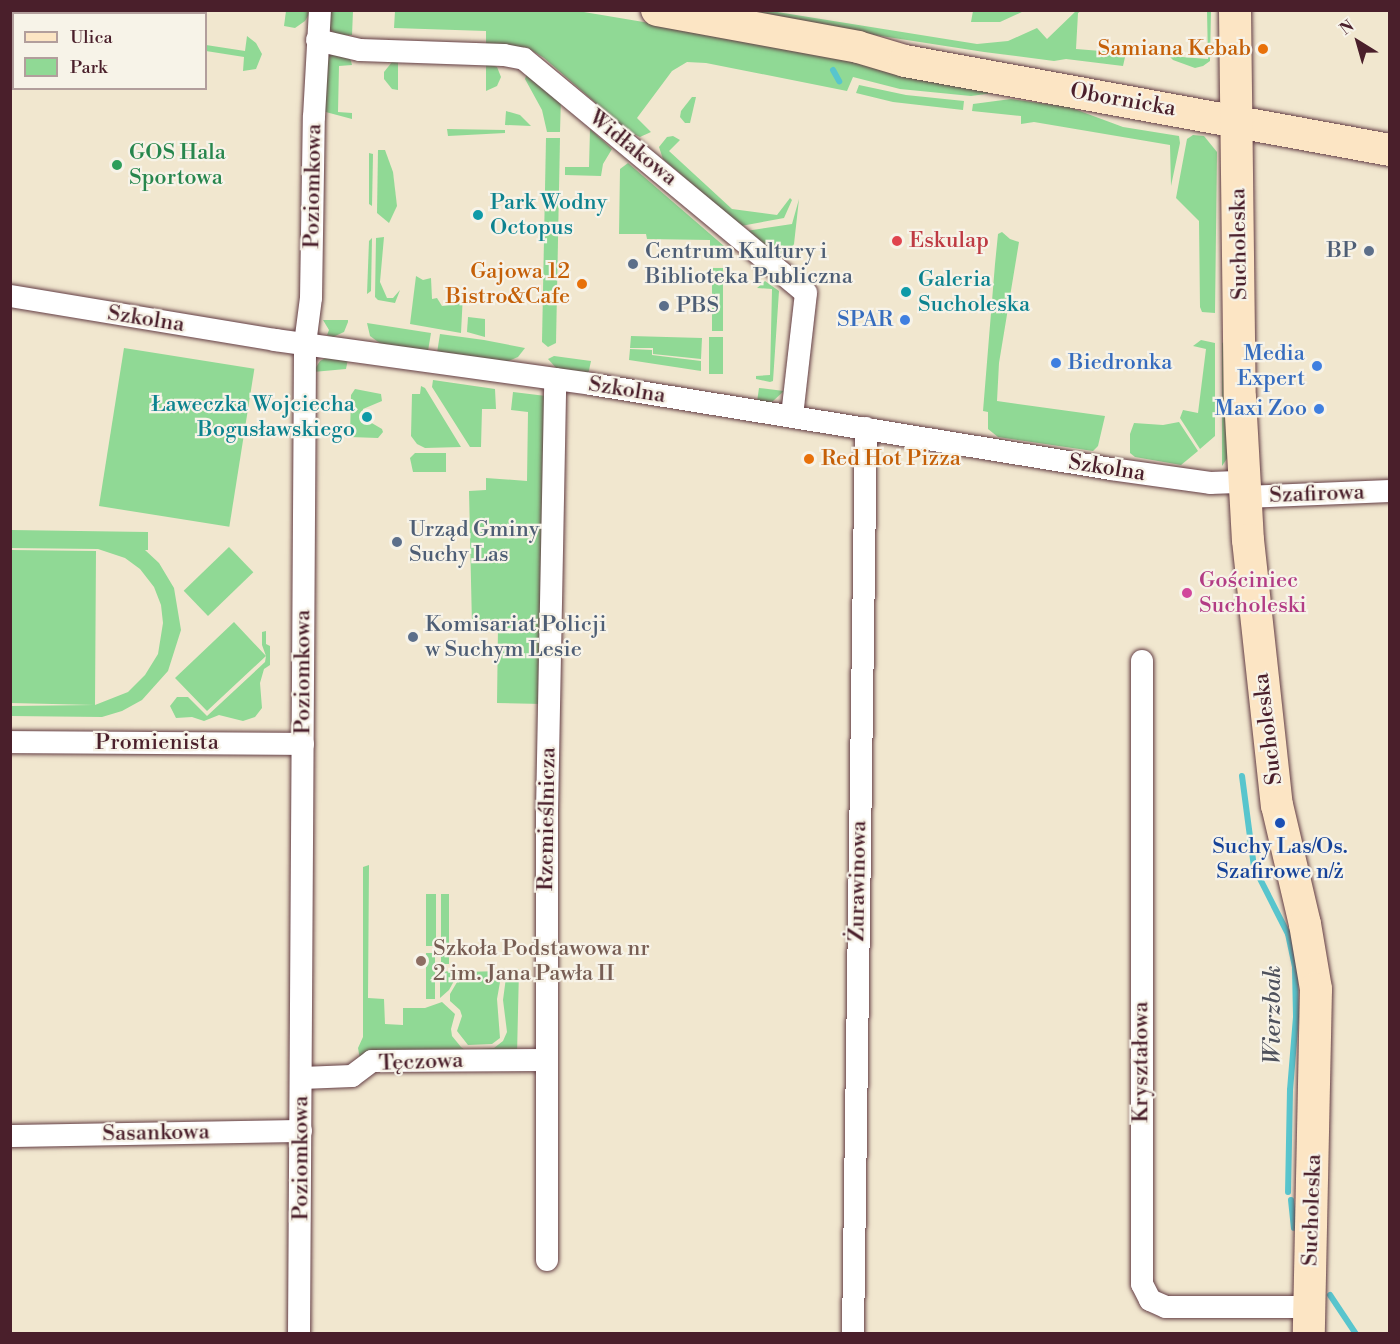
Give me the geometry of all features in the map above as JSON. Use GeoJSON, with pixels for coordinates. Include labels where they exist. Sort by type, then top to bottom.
{"type":"FeatureCollection","features":[{"type":"Feature","properties":{"kind":"street","name":"Poziomkowa"},"geometry":{"type":"LineString","coordinates":[[299,1334],[305,344],[311,298],[317,40],[320,10]]}},
{"type":"Feature","properties":{"kind":"street","name":"Obornicka"},"geometry":{"type":"LineString","coordinates":[[657,10],[858,47],[905,61],[1236,110],[1389,129]]}},
{"type":"Feature","properties":{"kind":"street","name":"Sucholeska"},"geometry":{"type":"LineString","coordinates":[[1235,10],[1244,490],[1276,804],[1305,924],[1316,989],[1309,1320]]}},
{"type":"Feature","properties":{"kind":"street","name":"Widłakowa"},"geometry":{"type":"LineString","coordinates":[[317,40],[360,50],[504,55],[525,59],[806,292],[792,416]]}},
{"type":"Feature","properties":{"kind":"street","name":"Obornicka"},"geometry":{"type":"LineString","coordinates":[[1236,110],[1389,150]]}},
{"type":"Feature","properties":{"kind":"street","name":"Szkolna"},"geometry":{"type":"LineString","coordinates":[[10,296],[305,344],[555,378],[1244,490]]}},
{"type":"Feature","properties":{"kind":"street","name":"Rzemieślnicza"},"geometry":{"type":"LineString","coordinates":[[547,1260],[545,1060],[555,378]]}},
{"type":"Feature","properties":{"kind":"street","name":"Żurawinowa"},"geometry":{"type":"LineString","coordinates":[[853,1334],[866,428]]}},
{"type":"Feature","properties":{"kind":"street","name":"Szafirowa"},"geometry":{"type":"LineString","coordinates":[[1244,490],[1389,491]]}},
{"type":"Feature","properties":{"kind":"street","name":"Kryształowa"},"geometry":{"type":"LineString","coordinates":[[1142,662],[1142,1284],[1150,1300],[1166,1307],[1309,1320]]}},
{"type":"Feature","properties":{"kind":"street","name":"Promienista"},"geometry":{"type":"LineString","coordinates":[[10,742],[303,744]]}},
{"type":"Feature","properties":{"kind":"street","name":"Tęczowa"},"geometry":{"type":"LineString","coordinates":[[302,1078],[352,1076],[372,1061],[545,1060]]}},
{"type":"Feature","properties":{"kind":"street","name":"Sasankowa"},"geometry":{"type":"LineString","coordinates":[[10,1136],[302,1131]]}},
{"type":"Feature","properties":{"kind":"green space"},"geometry":{"type":"Polygon","coordinates":[[[973,10],[1024,11],[1000,22],[971,22],[973,10]]]}},
{"type":"Feature","properties":{"kind":"green space"},"geometry":{"type":"Polygon","coordinates":[[[286,11],[311,11],[305,21],[295,28],[284,26],[286,11]]]}},
{"type":"Feature","properties":{"kind":"green space"},"geometry":{"type":"Polygon","coordinates":[[[322,11],[353,11],[352,35],[338,35],[329,29],[322,11]]]}},
{"type":"Feature","properties":{"kind":"green space"},"geometry":{"type":"Polygon","coordinates":[[[395,11],[578,11],[787,46],[1008,91],[971,96],[900,89],[853,77],[847,91],[706,63],[687,62],[672,71],[637,118],[651,132],[640,137],[628,131],[544,58],[528,48],[486,44],[486,31],[394,28],[395,11]]]}},
{"type":"Feature","properties":{"kind":"green space"},"geometry":{"type":"Polygon","coordinates":[[[720,11],[771,11],[977,44],[1008,41],[1037,28],[1047,39],[1076,11],[1081,11],[1078,13],[1076,49],[1126,53],[1123,66],[1066,59],[1054,61],[720,11]]]}},
{"type":"Feature","properties":{"kind":"green space"},"geometry":{"type":"Polygon","coordinates":[[[1207,11],[1211,11],[1210,61],[1195,68],[1173,60],[1169,56],[1208,59],[1207,11]]]}},
{"type":"Feature","properties":{"kind":"green space"},"geometry":{"type":"Polygon","coordinates":[[[247,36],[256,43],[262,54],[256,69],[243,71],[244,57],[207,51],[207,45],[245,51],[247,36]]]}},
{"type":"Feature","properties":{"kind":"green space"},"geometry":{"type":"Polygon","coordinates":[[[331,53],[348,56],[351,61],[352,65],[339,66],[338,112],[352,113],[352,119],[322,111],[325,58],[331,53]]]}},
{"type":"Feature","properties":{"kind":"green space"},"geometry":{"type":"Polygon","coordinates":[[[392,62],[398,62],[398,90],[392,89],[384,79],[384,72],[392,62]]]}},
{"type":"Feature","properties":{"kind":"green space"},"geometry":{"type":"Polygon","coordinates":[[[486,63],[497,67],[501,77],[497,86],[486,91],[486,63]]]}},
{"type":"Feature","properties":{"kind":"green space"},"geometry":{"type":"Polygon","coordinates":[[[527,73],[561,97],[560,132],[547,132],[542,110],[525,79],[527,73]]]}},
{"type":"Feature","properties":{"kind":"green space"},"geometry":{"type":"Polygon","coordinates":[[[859,85],[906,95],[964,101],[963,110],[893,102],[856,93],[859,85]]]}},
{"type":"Feature","properties":{"kind":"green space"},"geometry":{"type":"Polygon","coordinates":[[[692,97],[696,97],[690,123],[685,123],[680,117],[681,111],[692,97]]]}},
{"type":"Feature","properties":{"kind":"green space"},"geometry":{"type":"Polygon","coordinates":[[[1011,99],[1069,107],[1123,127],[1179,136],[1180,143],[1171,186],[1170,145],[1034,122],[1021,124],[1021,116],[972,111],[973,104],[1011,99]]]}},
{"type":"Feature","properties":{"kind":"green space"},"geometry":{"type":"Polygon","coordinates":[[[506,111],[520,115],[531,126],[505,125],[506,111]]]}},
{"type":"Feature","properties":{"kind":"green space"},"geometry":{"type":"Polygon","coordinates":[[[447,129],[505,130],[505,133],[448,136],[447,129]]]}},
{"type":"Feature","properties":{"kind":"green space"},"geometry":{"type":"Polygon","coordinates":[[[590,129],[612,149],[603,164],[601,176],[565,175],[565,167],[589,167],[590,129]]]}},
{"type":"Feature","properties":{"kind":"green space"},"geometry":{"type":"Polygon","coordinates":[[[1193,135],[1204,136],[1217,152],[1215,313],[1202,312],[1200,307],[1199,221],[1176,198],[1187,139],[1193,135]]]}},
{"type":"Feature","properties":{"kind":"green space"},"geometry":{"type":"Polygon","coordinates":[[[673,136],[680,140],[669,151],[732,209],[777,215],[790,198],[792,200],[784,218],[741,226],[663,159],[659,147],[667,137],[673,136]]]}},
{"type":"Feature","properties":{"kind":"green space"},"geometry":{"type":"Polygon","coordinates":[[[546,138],[560,138],[556,343],[548,347],[542,342],[546,138]]]}},
{"type":"Feature","properties":{"kind":"green space"},"geometry":{"type":"Polygon","coordinates":[[[378,150],[385,150],[393,172],[397,206],[389,223],[377,213],[378,150]]]}},
{"type":"Feature","properties":{"kind":"green space"},"geometry":{"type":"Polygon","coordinates":[[[369,153],[373,154],[372,206],[369,204],[369,153]]]}},
{"type":"Feature","properties":{"kind":"green space"},"geometry":{"type":"Polygon","coordinates":[[[628,163],[724,246],[723,260],[710,260],[710,240],[647,239],[646,234],[619,234],[620,169],[628,163]]]}},
{"type":"Feature","properties":{"kind":"green space"},"geometry":{"type":"Polygon","coordinates":[[[799,199],[794,244],[791,250],[773,255],[746,231],[792,224],[799,199]]]}},
{"type":"Feature","properties":{"kind":"green space"},"geometry":{"type":"Polygon","coordinates":[[[1002,232],[1010,239],[1019,242],[999,363],[997,401],[1105,416],[1098,446],[1093,451],[998,437],[988,429],[988,412],[983,411],[998,234],[1002,232]]]}},
{"type":"Feature","properties":{"kind":"green space"},"geometry":{"type":"Polygon","coordinates":[[[384,237],[380,282],[387,298],[393,298],[400,290],[395,303],[378,300],[375,297],[376,238],[384,237]]]}},
{"type":"Feature","properties":{"kind":"green space"},"geometry":{"type":"Polygon","coordinates":[[[372,238],[371,291],[367,294],[369,241],[372,238]]]}},
{"type":"Feature","properties":{"kind":"green space"},"geometry":{"type":"Polygon","coordinates":[[[712,268],[723,268],[723,331],[712,331],[712,268]]]}},
{"type":"Feature","properties":{"kind":"green space"},"geometry":{"type":"Polygon","coordinates":[[[416,276],[423,280],[431,278],[432,299],[437,298],[442,306],[456,304],[458,294],[463,294],[461,333],[410,324],[416,276]]]}},
{"type":"Feature","properties":{"kind":"green space"},"geometry":{"type":"Polygon","coordinates":[[[765,281],[779,291],[773,381],[770,382],[756,379],[756,376],[770,375],[772,289],[757,288],[765,281]]]}},
{"type":"Feature","properties":{"kind":"green space"},"geometry":{"type":"Polygon","coordinates":[[[468,317],[485,319],[485,337],[467,332],[468,317]]]}},
{"type":"Feature","properties":{"kind":"green space"},"geometry":{"type":"Polygon","coordinates":[[[323,320],[348,320],[348,322],[344,332],[333,337],[327,335],[329,330],[323,320]]]}},
{"type":"Feature","properties":{"kind":"green space"},"geometry":{"type":"Polygon","coordinates":[[[367,323],[431,333],[428,351],[381,344],[370,336],[367,323]]]}},
{"type":"Feature","properties":{"kind":"green space"},"geometry":{"type":"Polygon","coordinates":[[[440,334],[525,348],[518,357],[506,362],[437,353],[440,334]]]}},
{"type":"Feature","properties":{"kind":"green space"},"geometry":{"type":"Polygon","coordinates":[[[631,336],[702,338],[701,359],[653,354],[653,348],[630,348],[631,336]]]}},
{"type":"Feature","properties":{"kind":"green space"},"geometry":{"type":"Polygon","coordinates":[[[709,337],[723,337],[723,374],[709,374],[709,337]]]}},
{"type":"Feature","properties":{"kind":"green space"},"geometry":{"type":"Polygon","coordinates":[[[1201,340],[1215,343],[1215,436],[1200,449],[1180,418],[1183,410],[1198,413],[1206,349],[1193,346],[1201,340]]]}},
{"type":"Feature","properties":{"kind":"green space"},"geometry":{"type":"Polygon","coordinates":[[[1222,342],[1227,350],[1228,457],[1222,466],[1222,342]]]}},
{"type":"Feature","properties":{"kind":"green space"},"geometry":{"type":"Polygon","coordinates":[[[124,348],[254,369],[229,527],[99,506],[124,348]]]}},
{"type":"Feature","properties":{"kind":"green space"},"geometry":{"type":"Polygon","coordinates":[[[630,349],[652,350],[652,355],[701,361],[701,371],[629,360],[630,349]]]}},
{"type":"Feature","properties":{"kind":"green space"},"geometry":{"type":"Polygon","coordinates":[[[554,356],[591,361],[588,375],[557,369],[548,359],[554,356]]]}},
{"type":"Feature","properties":{"kind":"green space"},"geometry":{"type":"Polygon","coordinates":[[[327,357],[348,359],[346,369],[313,372],[320,361],[327,357]]]}},
{"type":"Feature","properties":{"kind":"green space"},"geometry":{"type":"Polygon","coordinates":[[[433,380],[495,389],[496,409],[482,409],[481,447],[470,447],[432,387],[433,380]]]}},
{"type":"Feature","properties":{"kind":"green space"},"geometry":{"type":"Polygon","coordinates":[[[421,386],[425,388],[461,447],[425,448],[417,444],[411,436],[412,394],[420,394],[421,386]]]}},
{"type":"Feature","properties":{"kind":"green space"},"geometry":{"type":"Polygon","coordinates":[[[759,388],[784,391],[772,402],[757,402],[759,388]]]}},
{"type":"Feature","properties":{"kind":"green space"},"geometry":{"type":"Polygon","coordinates":[[[355,389],[381,394],[382,401],[363,409],[362,421],[370,422],[382,429],[383,432],[378,438],[350,437],[351,395],[355,389]]]}},
{"type":"Feature","properties":{"kind":"green space"},"geometry":{"type":"Polygon","coordinates":[[[513,392],[546,396],[543,704],[497,703],[498,626],[472,626],[469,491],[486,490],[486,478],[527,481],[528,412],[511,410],[513,392]]]}},
{"type":"Feature","properties":{"kind":"green space"},"geometry":{"type":"Polygon","coordinates":[[[1179,422],[1198,451],[1181,465],[1135,457],[1130,453],[1130,434],[1134,423],[1163,425],[1179,422]]]}},
{"type":"Feature","properties":{"kind":"green space"},"geometry":{"type":"Polygon","coordinates":[[[415,453],[446,453],[446,472],[413,472],[410,458],[415,453]]]}},
{"type":"Feature","properties":{"kind":"green space"},"geometry":{"type":"Polygon","coordinates":[[[11,530],[148,532],[148,550],[145,550],[159,563],[174,588],[181,630],[168,671],[142,700],[122,711],[102,717],[11,716],[11,706],[94,705],[11,703],[11,550],[96,551],[95,705],[128,692],[145,675],[158,654],[163,623],[161,605],[154,587],[140,569],[125,558],[98,549],[11,548],[11,530]]]}},
{"type":"Feature","properties":{"kind":"green space"},"geometry":{"type":"Polygon","coordinates":[[[229,547],[253,572],[208,616],[184,591],[229,547]]]}},
{"type":"Feature","properties":{"kind":"green space"},"geometry":{"type":"Polygon","coordinates":[[[234,622],[266,656],[207,711],[175,678],[234,622]]]}},
{"type":"Feature","properties":{"kind":"green space"},"geometry":{"type":"Polygon","coordinates":[[[266,631],[266,644],[270,646],[270,665],[264,669],[260,683],[262,708],[255,717],[243,721],[219,715],[204,721],[192,717],[176,718],[170,706],[177,697],[188,697],[207,716],[265,662],[266,656],[262,645],[262,632],[266,631]]]}},
{"type":"Feature","properties":{"kind":"green space"},"geometry":{"type":"Polygon","coordinates":[[[369,865],[368,998],[384,999],[385,1024],[403,1025],[403,1008],[425,1008],[442,1002],[455,1014],[451,1029],[452,1036],[461,1047],[465,1050],[494,1048],[503,1041],[507,1032],[503,1000],[507,970],[519,969],[517,1055],[360,1059],[358,1048],[363,1037],[363,867],[369,865]]]}},
{"type":"Feature","properties":{"kind":"green space"},"geometry":{"type":"Polygon","coordinates":[[[426,894],[436,894],[436,946],[426,946],[426,894]]]}},
{"type":"Feature","properties":{"kind":"green space"},"geometry":{"type":"Polygon","coordinates":[[[441,894],[449,894],[449,964],[441,964],[441,894]]]}},
{"type":"Feature","properties":{"kind":"green space"},"geometry":{"type":"Polygon","coordinates":[[[426,953],[435,953],[435,999],[426,999],[426,953]]]}},
{"type":"Feature","properties":{"kind":"green space"},"geometry":{"type":"Polygon","coordinates":[[[440,971],[459,972],[449,990],[440,998],[440,971]]]}},
{"type":"Feature","properties":{"kind":"green space"},"geometry":{"type":"Polygon","coordinates":[[[502,971],[497,999],[500,1038],[492,1044],[468,1045],[457,1031],[462,1016],[460,1010],[450,1001],[450,994],[463,972],[502,971]]]}},
{"type":"Feature","properties":{"kind":"waterway"},"geometry":{"type":"LineString","coordinates":[[833,70],[839,81]]}},
{"type":"Feature","properties":{"kind":"waterway","name":"Wierzbak"},"geometry":{"type":"LineString","coordinates":[[1242,776],[1254,867],[1288,934],[1295,968],[1296,1017],[1290,1090],[1288,1192]]}},
{"type":"Feature","properties":{"kind":"waterway","name":"Wierzbak"},"geometry":{"type":"LineString","coordinates":[[1291,1200],[1294,1228]]}},
{"type":"Feature","properties":{"kind":"waterway","name":"Wierzbak"},"geometry":{"type":"LineString","coordinates":[[1330,1295],[1356,1334]]}},
{"type":"Feature","properties":{"kind":"place","name":"Samiana Kebab"},"geometry":{"type":"Point","coordinates":[1263,49]}},
{"type":"Feature","properties":{"kind":"place","name":"GOS Hala Sportowa"},"geometry":{"type":"Point","coordinates":[117,165]}},
{"type":"Feature","properties":{"kind":"place","name":"Park Wodny Octopus"},"geometry":{"type":"Point","coordinates":[478,215]}},
{"type":"Feature","properties":{"kind":"place","name":"Eskulap"},"geometry":{"type":"Point","coordinates":[897,241]}},
{"type":"Feature","properties":{"kind":"place","name":"BP"},"geometry":{"type":"Point","coordinates":[1369,251]}},
{"type":"Feature","properties":{"kind":"place","name":"Centrum Kultury i Biblioteka Publiczna"},"geometry":{"type":"Point","coordinates":[633,264]}},
{"type":"Feature","properties":{"kind":"place","name":"Gajowa 12 Bistro&Cafe"},"geometry":{"type":"Point","coordinates":[582,284]}},
{"type":"Feature","properties":{"kind":"place","name":"Galeria Sucholeska"},"geometry":{"type":"Point","coordinates":[906,292]}},
{"type":"Feature","properties":{"kind":"place","name":"PBS"},"geometry":{"type":"Point","coordinates":[664,306]}},
{"type":"Feature","properties":{"kind":"place","name":"SPAR"},"geometry":{"type":"Point","coordinates":[905,320]}},
{"type":"Feature","properties":{"kind":"place","name":"Biedronka"},"geometry":{"type":"Point","coordinates":[1056,363]}},
{"type":"Feature","properties":{"kind":"place","name":"Media Expert"},"geometry":{"type":"Point","coordinates":[1317,366]}},
{"type":"Feature","properties":{"kind":"place","name":"Maxi Zoo"},"geometry":{"type":"Point","coordinates":[1319,409]}},
{"type":"Feature","properties":{"kind":"place","name":"Ławeczka Wojciecha Bogusławskiego"},"geometry":{"type":"Point","coordinates":[367,417]}},
{"type":"Feature","properties":{"kind":"place","name":"Red Hot Pizza"},"geometry":{"type":"Point","coordinates":[809,459]}},
{"type":"Feature","properties":{"kind":"place","name":"Urząd Gminy Suchy Las"},"geometry":{"type":"Point","coordinates":[397,542]}},
{"type":"Feature","properties":{"kind":"place","name":"Gościniec Sucholeski"},"geometry":{"type":"Point","coordinates":[1187,593]}},
{"type":"Feature","properties":{"kind":"place","name":"Komisariat Policji w Suchym Lesie"},"geometry":{"type":"Point","coordinates":[413,637]}},
{"type":"Feature","properties":{"kind":"place","name":"Suchy Las/Os. Szafirowe n/ż"},"geometry":{"type":"Point","coordinates":[1280,823]}},
{"type":"Feature","properties":{"kind":"place","name":"Szkoła Podstawowa nr 2 im. Jana Pawła II"},"geometry":{"type":"Point","coordinates":[421,961]}}]}
